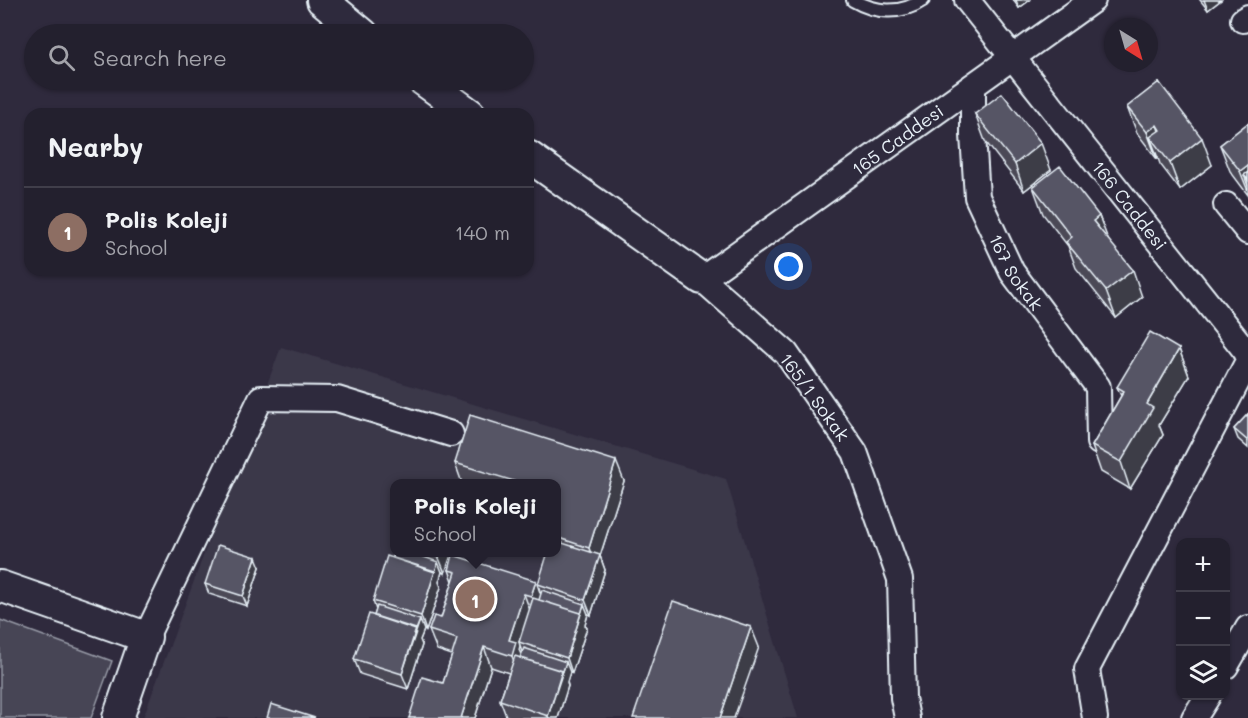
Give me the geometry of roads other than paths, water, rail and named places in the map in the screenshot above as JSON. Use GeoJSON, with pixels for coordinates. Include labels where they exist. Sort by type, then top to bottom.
{"type":"FeatureCollection","features":[{"type":"Feature","properties":{"kind":"street"},"geometry":{"type":"LineString","coordinates":[[322,0],[351,24]]}},
{"type":"Feature","properties":{"kind":"street","name":"166 Caddesi"},"geometry":{"type":"LineString","coordinates":[[967,0],[1248,354]]}},
{"type":"Feature","properties":{"kind":"street","name":"165 Caddesi"},"geometry":{"type":"LineString","coordinates":[[702,279],[1093,0]]}},
{"type":"Feature","properties":{"kind":"street","name":"167 Sokak"},"geometry":{"type":"LineString","coordinates":[[973,87],[977,197],[1012,272],[1098,387],[1099,442]]}},
{"type":"Feature","properties":{"kind":"street"},"geometry":{"type":"LineString","coordinates":[[437,90],[462,108]]}},
{"type":"Feature","properties":{"kind":"street","name":"165/1 Sokak"},"geometry":{"type":"LineString","coordinates":[[534,160],[702,279],[786,353],[855,452],[900,579],[903,698],[907,718]]}},
{"type":"Feature","properties":{"kind":"street"},"geometry":{"type":"LineString","coordinates":[[1226,205],[1248,232]]}},
{"type":"Feature","properties":{"kind":"street"},"geometry":{"type":"LineString","coordinates":[[1095,718],[1087,669],[1248,361]]}},
{"type":"Feature","properties":{"kind":"street"},"geometry":{"type":"LineString","coordinates":[[118,718],[146,637],[261,398],[337,399],[451,434]]}},
{"type":"Feature","properties":{"kind":"street"},"geometry":{"type":"LineString","coordinates":[[0,586],[146,637]]}},
{"type":"Feature","properties":{"kind":"street"},"geometry":{"type":"LineString","coordinates":[[1230,659],[1248,628]]}},
{"type":"Feature","properties":{"kind":"street"},"geometry":{"type":"LineString","coordinates":[[1194,718],[1205,700]]}},
{"type":"Feature","properties":{"kind":"lane"},"geometry":{"type":"LineString","coordinates":[[853,0],[884,11],[907,8],[923,0]]}},
{"type":"Feature","properties":{"kind":"place","name":"Polis Koleji"},"geometry":{"type":"Point","coordinates":[475,599]}}]}
